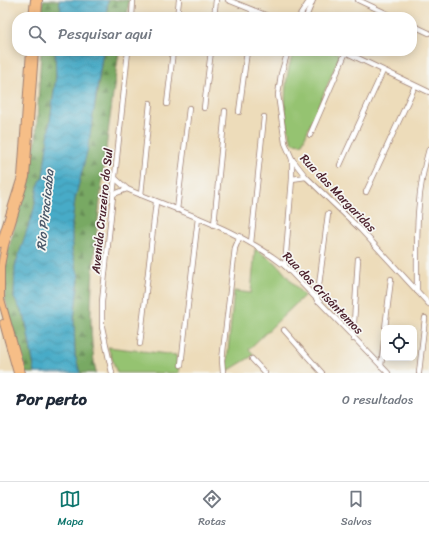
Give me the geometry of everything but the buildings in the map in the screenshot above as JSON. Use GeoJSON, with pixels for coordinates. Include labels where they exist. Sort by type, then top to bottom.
{"type":"FeatureCollection","features":[{"type":"Feature","properties":{"kind":"main road"},"geometry":{"type":"LineString","coordinates":[[33,12],[34,0]]}},
{"type":"Feature","properties":{"kind":"main road"},"geometry":{"type":"LineString","coordinates":[[38,12],[39,0]]}},
{"type":"Feature","properties":{"kind":"main road"},"geometry":{"type":"LineString","coordinates":[[0,244],[21,177],[30,56]]}},
{"type":"Feature","properties":{"kind":"main road"},"geometry":{"type":"LineString","coordinates":[[22,373],[1,299],[0,266],[26,177],[35,56]]}},
{"type":"Feature","properties":{"kind":"main road"},"geometry":{"type":"LineString","coordinates":[[0,311],[17,373]]}},
{"type":"Feature","properties":{"kind":"street"},"geometry":{"type":"LineString","coordinates":[[132,12],[133,0]]}},
{"type":"Feature","properties":{"kind":"street"},"geometry":{"type":"LineString","coordinates":[[178,12],[179,0]]}},
{"type":"Feature","properties":{"kind":"street"},"geometry":{"type":"LineString","coordinates":[[215,12],[216,0]]}},
{"type":"Feature","properties":{"kind":"street"},"geometry":{"type":"LineString","coordinates":[[228,0],[257,12]]}},
{"type":"Feature","properties":{"kind":"street"},"geometry":{"type":"LineString","coordinates":[[302,12],[310,0]]}},
{"type":"Feature","properties":{"kind":"street"},"geometry":{"type":"LineString","coordinates":[[308,12],[313,0]]}},
{"type":"Feature","properties":{"kind":"street"},"geometry":{"type":"LineString","coordinates":[[358,0],[383,12]]}},
{"type":"Feature","properties":{"kind":"street"},"geometry":{"type":"LineString","coordinates":[[417,27],[429,33]]}},
{"type":"Feature","properties":{"kind":"street","name":"Avenida Cruzeiro do Sul"},"geometry":{"type":"LineString","coordinates":[[112,373],[102,327],[102,302],[116,179],[128,56]]}},
{"type":"Feature","properties":{"kind":"street"},"geometry":{"type":"LineString","coordinates":[[167,104],[172,56]]}},
{"type":"Feature","properties":{"kind":"street"},"geometry":{"type":"LineString","coordinates":[[204,108],[209,56]]}},
{"type":"Feature","properties":{"kind":"street"},"geometry":{"type":"LineString","coordinates":[[239,112],[246,56]]}},
{"type":"Feature","properties":{"kind":"street","name":"Rua das Margaridas"},"geometry":{"type":"LineString","coordinates":[[286,56],[281,74],[278,95],[285,143],[292,159],[306,177],[344,213],[429,304]]}},
{"type":"Feature","properties":{"kind":"street"},"geometry":{"type":"LineString","coordinates":[[310,135],[342,56]]}},
{"type":"Feature","properties":{"kind":"street"},"geometry":{"type":"LineString","coordinates":[[352,56],[429,92]]}},
{"type":"Feature","properties":{"kind":"street"},"geometry":{"type":"LineString","coordinates":[[340,165],[384,71]]}},
{"type":"Feature","properties":{"kind":"street"},"geometry":{"type":"LineString","coordinates":[[366,192],[415,86]]}},
{"type":"Feature","properties":{"kind":"street"},"geometry":{"type":"LineString","coordinates":[[141,195],[150,103]]}},
{"type":"Feature","properties":{"kind":"street"},"geometry":{"type":"LineString","coordinates":[[177,210],[189,108]]}},
{"type":"Feature","properties":{"kind":"street"},"geometry":{"type":"LineString","coordinates":[[214,225],[226,111]]}},
{"type":"Feature","properties":{"kind":"street"},"geometry":{"type":"LineString","coordinates":[[251,243],[264,117]]}},
{"type":"Feature","properties":{"kind":"street"},"geometry":{"type":"LineString","coordinates":[[417,291],[416,224],[422,177],[429,149]]}},
{"type":"Feature","properties":{"kind":"street"},"geometry":{"type":"LineString","coordinates":[[284,266],[292,179],[292,159]]}},
{"type":"Feature","properties":{"kind":"street"},"geometry":{"type":"LineString","coordinates":[[292,179],[300,169]]}},
{"type":"Feature","properties":{"kind":"street"},"geometry":{"type":"LineString","coordinates":[[292,179],[306,177]]}},
{"type":"Feature","properties":{"kind":"street","name":"Rua dos Crisântemos"},"geometry":{"type":"LineString","coordinates":[[116,179],[127,189],[240,236],[284,266],[388,373]]}},
{"type":"Feature","properties":{"kind":"street"},"geometry":{"type":"LineString","coordinates":[[114,194],[127,189]]}},
{"type":"Feature","properties":{"kind":"street"},"geometry":{"type":"LineString","coordinates":[[140,344],[156,202]]}},
{"type":"Feature","properties":{"kind":"street"},"geometry":{"type":"LineString","coordinates":[[317,301],[328,214]]}},
{"type":"Feature","properties":{"kind":"street"},"geometry":{"type":"LineString","coordinates":[[181,365],[198,218]]}},
{"type":"Feature","properties":{"kind":"street"},"geometry":{"type":"LineString","coordinates":[[223,373],[222,360],[232,272],[235,248],[240,236]]}},
{"type":"Feature","properties":{"kind":"street"},"geometry":{"type":"LineString","coordinates":[[353,338],[358,259]]}},
{"type":"Feature","properties":{"kind":"street"},"geometry":{"type":"LineString","coordinates":[[385,325],[391,278]]}},
{"type":"Feature","properties":{"kind":"street"},"geometry":{"type":"LineString","coordinates":[[419,373],[425,318]]}},
{"type":"Feature","properties":{"kind":"street"},"geometry":{"type":"LineString","coordinates":[[284,330],[322,373]]}},
{"type":"Feature","properties":{"kind":"street"},"geometry":{"type":"LineString","coordinates":[[252,359],[265,373]]}},
{"type":"Feature","properties":{"kind":"street"},"geometry":{"type":"LineString","coordinates":[[381,366],[382,361]]}},
{"type":"Feature","properties":{"kind":"green space"},"geometry":{"type":"Polygon","coordinates":[[[43,0],[59,0],[61,12],[42,12],[43,0]]]}},
{"type":"Feature","properties":{"kind":"green space"},"geometry":{"type":"Polygon","coordinates":[[[108,0],[129,0],[128,12],[107,12],[108,0]]]}},
{"type":"Feature","properties":{"kind":"green space"},"geometry":{"type":"Polygon","coordinates":[[[41,56],[55,56],[56,76],[43,176],[38,186],[34,209],[15,266],[14,298],[25,318],[35,373],[24,373],[5,298],[4,265],[28,179],[36,140],[41,56]]]}},
{"type":"Feature","properties":{"kind":"green space"},"geometry":{"type":"Polygon","coordinates":[[[102,56],[118,56],[98,219],[91,296],[91,334],[96,373],[80,373],[75,355],[74,320],[79,280],[72,252],[72,224],[75,199],[96,100],[102,56]]]}},
{"type":"Feature","properties":{"kind":"green space"},"geometry":{"type":"Polygon","coordinates":[[[292,56],[339,56],[302,144],[293,143],[289,133],[285,109],[286,85],[292,56]]]}},
{"type":"Feature","properties":{"kind":"green space"},"geometry":{"type":"Polygon","coordinates":[[[255,249],[276,263],[304,296],[249,349],[254,355],[226,372],[234,291],[251,293],[255,249]]]}},
{"type":"Feature","properties":{"kind":"green space"},"geometry":{"type":"Polygon","coordinates":[[[108,347],[176,355],[179,373],[117,373],[108,347]]]}},
{"type":"Feature","properties":{"kind":"water"},"geometry":{"type":"Polygon","coordinates":[[[59,0],[108,0],[107,12],[61,12],[59,0]]]}},
{"type":"Feature","properties":{"kind":"water","name":"Rio Piracicaba"},"geometry":{"type":"Polygon","coordinates":[[[55,56],[102,56],[88,148],[75,199],[72,224],[72,252],[79,277],[74,320],[75,355],[80,373],[35,373],[25,318],[14,298],[15,266],[34,209],[38,186],[43,176],[56,76],[55,56]]]}}]}
